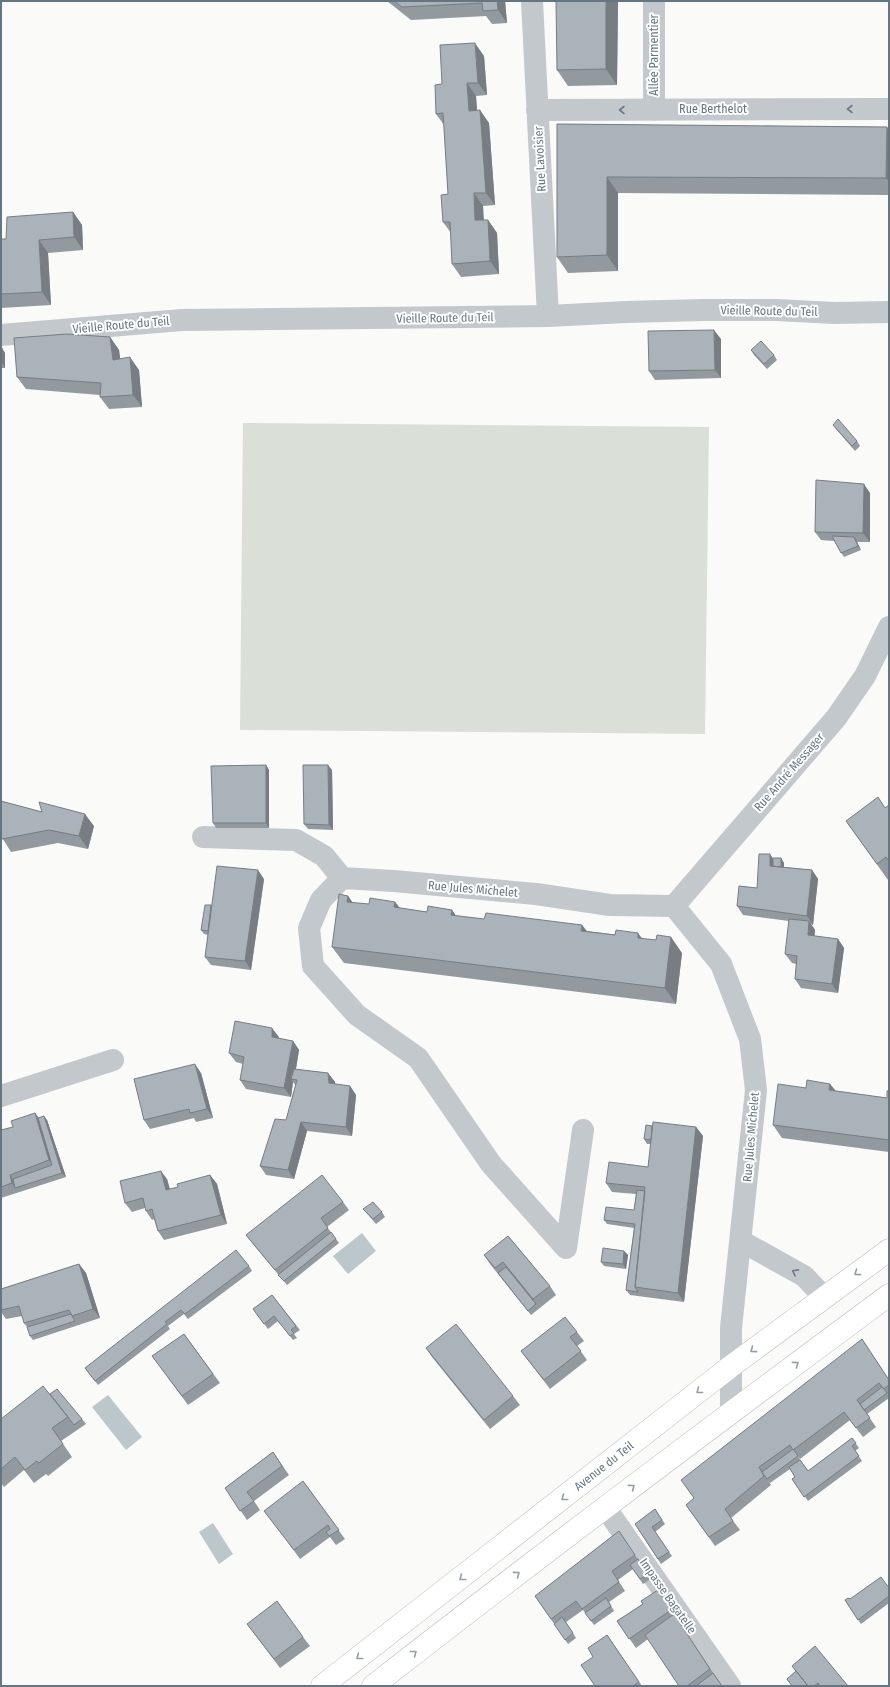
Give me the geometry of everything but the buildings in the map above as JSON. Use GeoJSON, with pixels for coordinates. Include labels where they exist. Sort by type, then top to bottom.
{"type":"FeatureCollection","features":[{"type":"Feature","properties":{"kind":"main road","name":"Avenue du Teil"},"geometry":{"type":"LineString","coordinates":[[322,1686],[730,1367],[889,1250]]}},
{"type":"Feature","properties":{"kind":"main road"},"geometry":{"type":"LineString","coordinates":[[373,1686],[605,1507],[889,1295]]}},
{"type":"Feature","properties":{"kind":"street","name":"Rue Lavoisier"},"geometry":{"type":"LineString","coordinates":[[532,1],[548,316]]}},
{"type":"Feature","properties":{"kind":"street","name":"Allée Parmentier"},"geometry":{"type":"LineString","coordinates":[[654,1],[654,110]]}},
{"type":"Feature","properties":{"kind":"street","name":"Rue Berthelot"},"geometry":{"type":"LineString","coordinates":[[537,110],[889,109]]}},
{"type":"Feature","properties":{"kind":"street","name":"Vieille Route du Teil"},"geometry":{"type":"LineString","coordinates":[[1,335],[182,320],[548,316],[703,310],[776,310],[835,313],[889,312]]}},
{"type":"Feature","properties":{"kind":"street","name":"Rue André Messager"},"geometry":{"type":"LineString","coordinates":[[674,906],[836,718],[865,676],[889,627]]}},
{"type":"Feature","properties":{"kind":"street"},"geometry":{"type":"LineString","coordinates":[[203,837],[296,840],[324,856],[342,878],[321,900],[309,928],[312,966],[357,1016],[418,1058],[491,1164],[566,1248],[583,1130]]}},
{"type":"Feature","properties":{"kind":"street","name":"Rue Jules Michelet"},"geometry":{"type":"LineString","coordinates":[[342,878],[394,881],[536,894],[610,905],[674,906],[721,964],[750,1039],[756,1090],[731,1328],[731,1412]]}},
{"type":"Feature","properties":{"kind":"street"},"geometry":{"type":"LineString","coordinates":[[1,1096],[112,1060]]}},
{"type":"Feature","properties":{"kind":"street"},"geometry":{"type":"LineString","coordinates":[[741,1241],[804,1276],[824,1297]]}},
{"type":"Feature","properties":{"kind":"street","name":"Impasse Bagatelle"},"geometry":{"type":"LineString","coordinates":[[605,1507],[730,1686]]}},
{"type":"Feature","properties":{"kind":"shaded area"},"geometry":{"type":"Polygon","coordinates":[[[243,423],[709,427],[705,734],[240,730],[243,423]]]}},
{"type":"Feature","properties":{"kind":"shaded area"},"geometry":{"type":"Polygon","coordinates":[[[362,1233],[376,1251],[348,1274],[333,1256],[362,1233]]]}},
{"type":"Feature","properties":{"kind":"shaded area"},"geometry":{"type":"Polygon","coordinates":[[[108,1395],[142,1437],[126,1450],[92,1407],[108,1395]]]}},
{"type":"Feature","properties":{"kind":"shaded area"},"geometry":{"type":"Polygon","coordinates":[[[213,1523],[233,1554],[219,1564],[199,1532],[213,1523]]]}}]}
